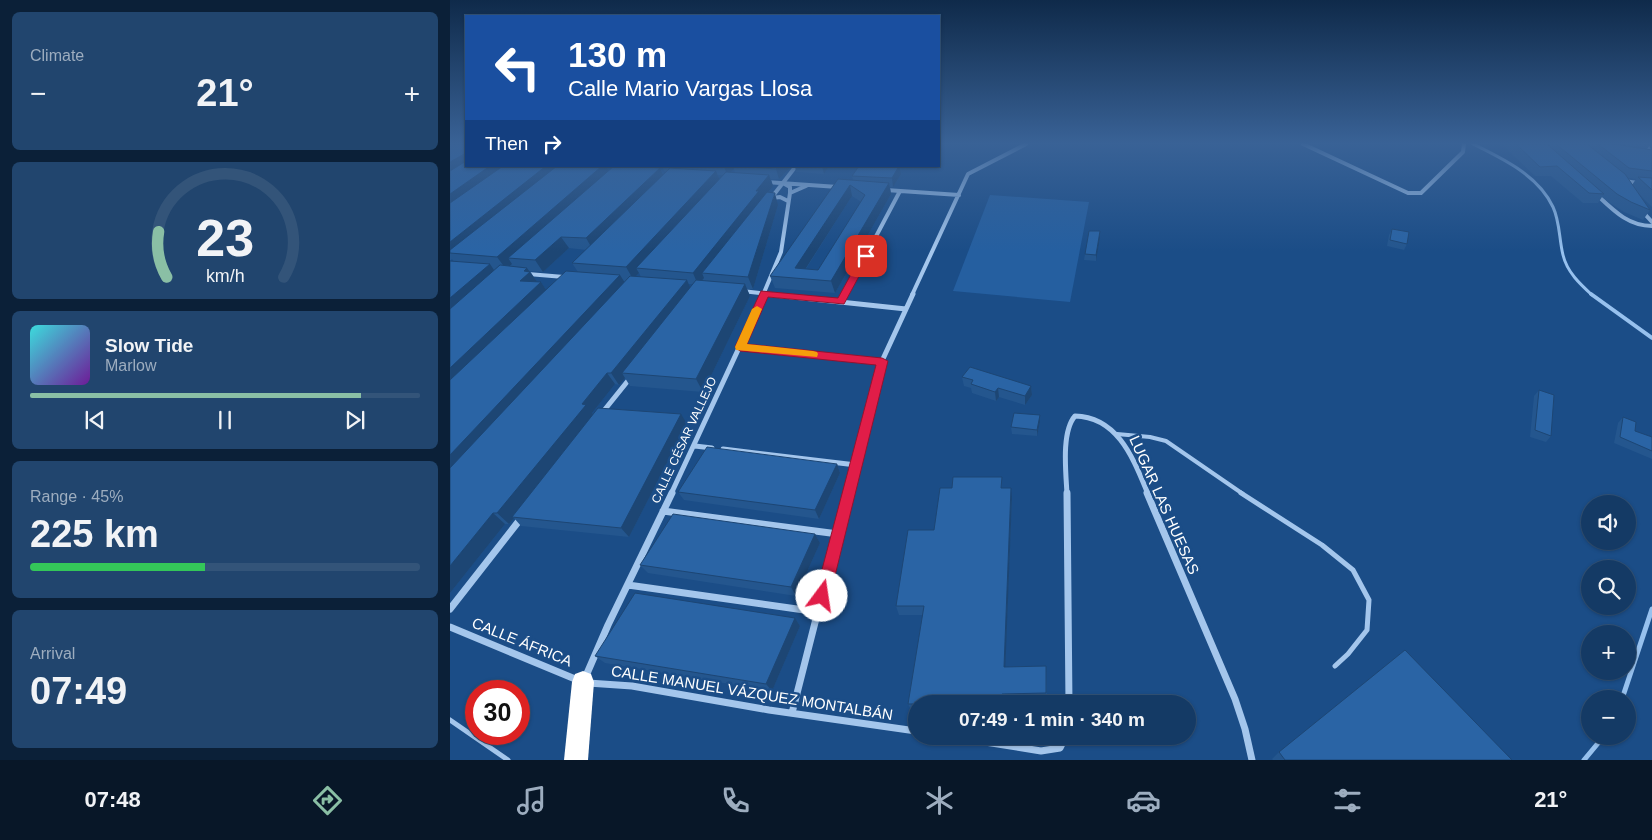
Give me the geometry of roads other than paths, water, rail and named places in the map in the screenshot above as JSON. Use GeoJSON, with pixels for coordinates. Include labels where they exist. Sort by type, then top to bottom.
{"type":"FeatureCollection","features":[{"type":"Feature","properties":{"kind":"highway"},"geometry":{"type":"LineString","coordinates":[[576,760],[583,682]]}},
{"type":"Feature","properties":{"kind":"street"},"geometry":{"type":"LineString","coordinates":[[786,179],[769,200],[780,197],[788,201]]}},
{"type":"Feature","properties":{"kind":"street"},"geometry":{"type":"LineString","coordinates":[[792,713],[882,361],[966,179]]}},
{"type":"Feature","properties":{"kind":"street"},"geometry":{"type":"LineString","coordinates":[[1379,179],[1408,193],[1417,194],[1421,193],[1435,179]]}},
{"type":"Feature","properties":{"kind":"street"},"geometry":{"type":"LineString","coordinates":[[758,181],[841,187]]}},
{"type":"Feature","properties":{"kind":"street"},"geometry":{"type":"LineString","coordinates":[[1627,190],[1621,181],[1652,185]]}},
{"type":"Feature","properties":{"kind":"street"},"geometry":{"type":"LineString","coordinates":[[783,183],[790,187],[790,193],[809,185]]}},
{"type":"Feature","properties":{"kind":"street"},"geometry":{"type":"LineString","coordinates":[[881,190],[959,195]]}},
{"type":"Feature","properties":{"kind":"street"},"geometry":{"type":"LineString","coordinates":[[841,302],[900,191]]}},
{"type":"Feature","properties":{"kind":"street","name":"CALLE CÉSAR VALLEJO"},"geometry":{"type":"LineString","coordinates":[[583,682],[695,446],[764,294],[781,252],[790,193]]}},
{"type":"Feature","properties":{"kind":"street"},"geometry":{"type":"LineString","coordinates":[[1595,194],[1630,221],[1639,225],[1652,226]]}},
{"type":"Feature","properties":{"kind":"street"},"geometry":{"type":"LineString","coordinates":[[1640,209],[1652,222]]}},
{"type":"Feature","properties":{"kind":"street"},"geometry":{"type":"LineString","coordinates":[[526,274],[570,277],[563,284]]}},
{"type":"Feature","properties":{"kind":"street"},"geometry":{"type":"LineString","coordinates":[[735,291],[906,309]]}},
{"type":"Feature","properties":{"kind":"street"},"geometry":{"type":"LineString","coordinates":[[740,347],[882,361]]}},
{"type":"Feature","properties":{"kind":"street"},"geometry":{"type":"LineString","coordinates":[[596,421],[633,374]]}},
{"type":"Feature","properties":{"kind":"street","name":"LUGAR LAS HUESAS"},"geometry":{"type":"LineString","coordinates":[[1069,695],[1066,450],[1070,422],[1075,416],[1082,416],[1101,423],[1117,434],[1129,454],[1234,694],[1249,738],[1252,760]]}},
{"type":"Feature","properties":{"kind":"street"},"geometry":{"type":"LineString","coordinates":[[695,446],[856,465]]}},
{"type":"Feature","properties":{"kind":"street"},"geometry":{"type":"LineString","coordinates":[[663,511],[838,534]]}},
{"type":"Feature","properties":{"kind":"street"},"geometry":{"type":"LineString","coordinates":[[450,609],[523,515]]}},
{"type":"Feature","properties":{"kind":"street"},"geometry":{"type":"LineString","coordinates":[[628,584],[818,612]]}},
{"type":"Feature","properties":{"kind":"street","name":"CALLE ÁFRICA"},"geometry":{"type":"LineString","coordinates":[[450,627],[583,682]]}},
{"type":"Feature","properties":{"kind":"street","name":"CALLE MANUEL VÁZQUEZ MONTALBÁN"},"geometry":{"type":"LineString","coordinates":[[583,682],[632,686],[792,713],[908,730]]}},
{"type":"Feature","properties":{"kind":"street"},"geometry":{"type":"LineString","coordinates":[[1000,745],[1041,752],[1060,748],[1062,745]]}},
{"type":"Feature","properties":{"kind":"lane"},"geometry":{"type":"LineString","coordinates":[[1117,434],[1150,437],[1166,441],[1249,499],[1322,545],[1353,570],[1369,600],[1367,630],[1348,654],[1335,666]]}},
{"type":"Feature","properties":{"kind":"lane"},"geometry":{"type":"LineString","coordinates":[[450,720],[508,760]]}},
{"type":"Feature","properties":{"kind":"waterway"},"geometry":{"type":"LineString","coordinates":[[1531,179],[1553,207],[1568,267],[1591,294]]}},
{"type":"Feature","properties":{"kind":"waterway"},"geometry":{"type":"LineString","coordinates":[[1591,294],[1652,338]]}},
{"type":"Feature","properties":{"kind":"waterway"},"geometry":{"type":"LineString","coordinates":[[1625,690],[1652,609]]}},
{"type":"Feature","properties":{"kind":"waterway"},"geometry":{"type":"LineString","coordinates":[[1584,760],[1596,745]]}}]}
